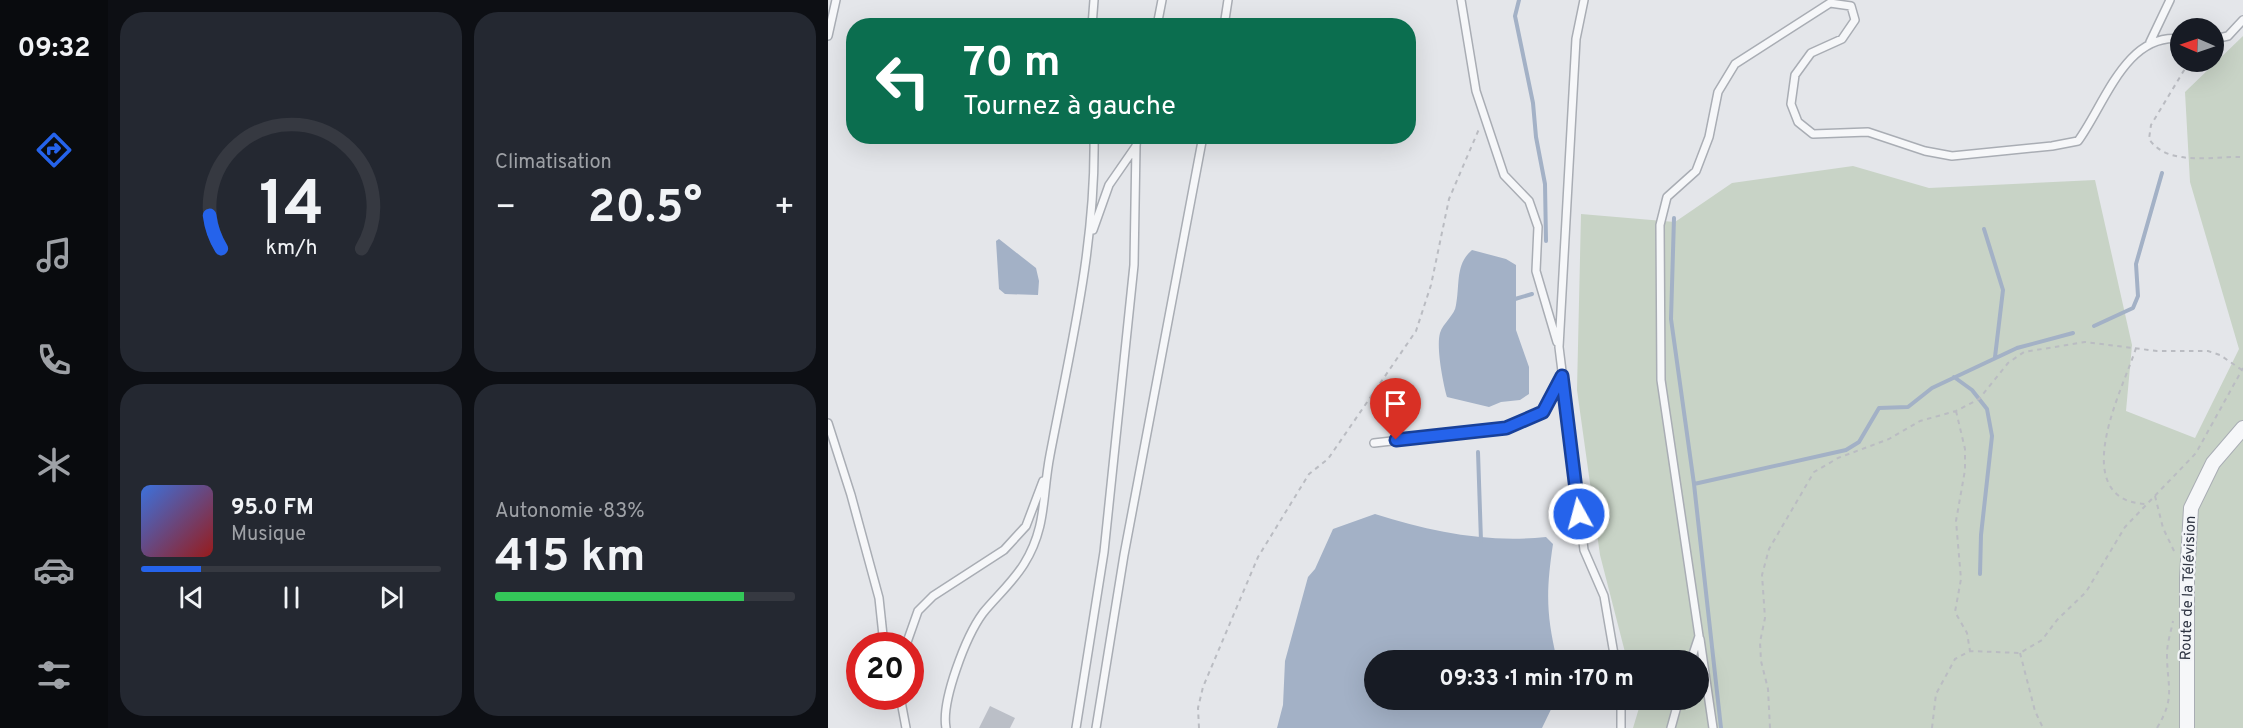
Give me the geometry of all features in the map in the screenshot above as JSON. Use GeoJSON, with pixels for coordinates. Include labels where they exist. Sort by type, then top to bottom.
{"type":"FeatureCollection","features":[{"type":"Feature","properties":{"kind":"street","name":"Route de la Télévision"},"geometry":{"type":"LineString","coordinates":[[2187,728],[2187,578],[2192,508],[2212,463],[2243,428]]}},
{"type":"Feature","properties":{"kind":"lane"},"geometry":{"type":"LineString","coordinates":[[828,36],[836,0]]}},
{"type":"Feature","properties":{"kind":"lane"},"geometry":{"type":"LineString","coordinates":[[1093,18],[1094,0]]}},
{"type":"Feature","properties":{"kind":"lane"},"geometry":{"type":"LineString","coordinates":[[1159,18],[1162,0]]}},
{"type":"Feature","properties":{"kind":"lane"},"geometry":{"type":"LineString","coordinates":[[1225,18],[1228,0]]}},
{"type":"Feature","properties":{"kind":"lane"},"geometry":{"type":"LineString","coordinates":[[1461,0],[1476,91],[1504,175],[1529,201],[1538,227],[1536,271],[1559,347]]}},
{"type":"Feature","properties":{"kind":"lane"},"geometry":{"type":"LineString","coordinates":[[1584,0],[1576,39],[1559,347],[1584,550],[1604,596],[1613,650]]}},
{"type":"Feature","properties":{"kind":"lane"},"geometry":{"type":"LineString","coordinates":[[1851,6],[1857,0]]}},
{"type":"Feature","properties":{"kind":"lane"},"geometry":{"type":"LineString","coordinates":[[2150,42],[2170,0]]}},
{"type":"Feature","properties":{"kind":"lane"},"geometry":{"type":"LineString","coordinates":[[1713,728],[1660,380],[1660,225],[1667,197],[1696,171],[1709,137],[1718,92],[1735,64],[1830,3],[1851,6]]}},
{"type":"Feature","properties":{"kind":"lane"},"geometry":{"type":"LineString","coordinates":[[1851,6],[1855,20],[1842,39],[1811,53],[1795,75],[1791,104],[1798,122],[1813,134],[1868,132],[1925,151],[1952,156],[2052,146],[2078,141],[2130,57],[2150,42],[2170,38]]}},
{"type":"Feature","properties":{"kind":"lane"},"geometry":{"type":"LineString","coordinates":[[2224,37],[2228,36],[2243,20]]}},
{"type":"Feature","properties":{"kind":"lane"},"geometry":{"type":"LineString","coordinates":[[946,728],[944,714],[953,678],[981,616],[1023,565],[1041,530],[1047,470],[1090,238],[1094,144]]}},
{"type":"Feature","properties":{"kind":"lane"},"geometry":{"type":"LineString","coordinates":[[1096,728],[1127,544],[1202,144]]}},
{"type":"Feature","properties":{"kind":"lane"},"geometry":{"type":"LineString","coordinates":[[1090,238],[1109,185],[1136,146]]}},
{"type":"Feature","properties":{"kind":"lane"},"geometry":{"type":"LineString","coordinates":[[1076,728],[1104,552],[1134,265],[1136,146]]}},
{"type":"Feature","properties":{"kind":"lane"},"geometry":{"type":"LineString","coordinates":[[1374,443],[1506,428],[1543,412],[1562,376]]}},
{"type":"Feature","properties":{"kind":"lane"},"geometry":{"type":"LineString","coordinates":[[828,423],[877,589],[882,632]]}},
{"type":"Feature","properties":{"kind":"lane"},"geometry":{"type":"LineString","coordinates":[[911,632],[918,611],[933,596],[1004,550],[1026,526],[1047,470]]}},
{"type":"Feature","properties":{"kind":"lane"},"geometry":{"type":"LineString","coordinates":[[1694,650],[1699,636]]}},
{"type":"Feature","properties":{"kind":"lane"},"geometry":{"type":"LineString","coordinates":[[903,710],[906,728]]}},
{"type":"Feature","properties":{"kind":"lane"},"geometry":{"type":"LineString","coordinates":[[1621,710],[1621,728]]}},
{"type":"Feature","properties":{"kind":"lane"},"geometry":{"type":"LineString","coordinates":[[1671,728],[1676,710]]}},
{"type":"Feature","properties":{"kind":"path"},"geometry":{"type":"LineString","coordinates":[[2183,72],[2151,125],[2149,139],[2156,150],[2174,157],[2243,157]]}},
{"type":"Feature","properties":{"kind":"path"},"geometry":{"type":"LineString","coordinates":[[1199,728],[1198,708],[1203,687],[1258,557],[1309,474],[1328,459],[1416,331],[1431,285],[1449,199],[1484,116]]}},
{"type":"Feature","properties":{"kind":"path"},"geometry":{"type":"LineString","coordinates":[[1770,728],[1768,688],[1760,652],[1765,618],[1762,575],[1769,549],[1814,472],[1838,458],[1889,439],[1920,421],[1956,411],[1979,399],[2008,363],[2024,352],[2085,342],[2136,348],[2208,351],[2220,355],[2242,369],[2196,453],[2125,527],[2086,592],[2057,620],[2042,640],[2020,653],[1970,651],[1955,659],[1936,694],[1932,728]]}},
{"type":"Feature","properties":{"kind":"path"},"geometry":{"type":"LineString","coordinates":[[2136,348],[2108,424],[2104,456],[2106,478],[2117,495],[2127,501],[2147,504]]}},
{"type":"Feature","properties":{"kind":"path"},"geometry":{"type":"LineString","coordinates":[[1956,411],[1965,449],[1965,470],[1956,521],[1961,579],[1955,612],[1967,633],[1970,651]]}},
{"type":"Feature","properties":{"kind":"path"},"geometry":{"type":"LineString","coordinates":[[2155,495],[2163,528],[2177,559]]}},
{"type":"Feature","properties":{"kind":"path"},"geometry":{"type":"LineString","coordinates":[[2157,728],[2167,712],[2171,696],[2167,652],[2174,610]]}},
{"type":"Feature","properties":{"kind":"path"},"geometry":{"type":"LineString","coordinates":[[2020,653],[2035,711],[2043,728]]}},
{"type":"Feature","properties":{"kind":"shaded area"},"geometry":{"type":"Polygon","coordinates":[[[2243,36],[2243,728],[1633,728],[1638,710],[1709,710],[1709,650],[1624,650],[1600,555],[1577,390],[1581,214],[1675,222],[1732,183],[1853,166],[1929,188],[2095,180],[2132,345],[2126,411],[2195,438],[2239,349],[2190,182],[2185,92],[2206,72],[2224,72],[2224,54],[2243,36]]]}},
{"type":"Feature","properties":{"kind":"water"},"geometry":{"type":"Polygon","coordinates":[[[999,239],[1036,268],[1039,281],[1038,295],[1005,294],[999,289],[996,241],[999,239]]]}},
{"type":"Feature","properties":{"kind":"water"},"geometry":{"type":"Polygon","coordinates":[[[1472,250],[1506,259],[1516,265],[1516,330],[1529,367],[1529,394],[1520,400],[1501,402],[1489,407],[1447,397],[1439,356],[1440,333],[1455,309],[1461,268],[1472,250]]]}},
{"type":"Feature","properties":{"kind":"water"},"geometry":{"type":"Polygon","coordinates":[[[1375,514],[1438,531],[1481,537],[1546,537],[1553,544],[1548,602],[1555,650],[1364,650],[1364,710],[1551,710],[1542,728],[1277,728],[1283,705],[1285,661],[1308,577],[1315,569],[1333,529],[1375,514]]]}},
{"type":"Feature","properties":{"kind":"building"},"geometry":{"type":"Polygon","coordinates":[[[990,706],[1015,718],[1010,728],[979,728],[990,706]]]}},
{"type":"Feature","properties":{"kind":"waterway"},"geometry":{"type":"LineString","coordinates":[[1519,0],[1515,16],[1533,103],[1536,137],[1545,184],[1546,241]]}},
{"type":"Feature","properties":{"kind":"waterway"},"geometry":{"type":"LineString","coordinates":[[2094,326],[2133,308],[2138,296],[2136,264],[2162,173]]}},
{"type":"Feature","properties":{"kind":"waterway"},"geometry":{"type":"LineString","coordinates":[[1674,218],[1671,319],[1694,484]]}},
{"type":"Feature","properties":{"kind":"waterway"},"geometry":{"type":"LineString","coordinates":[[1984,229],[2003,290],[1995,357]]}},
{"type":"Feature","properties":{"kind":"waterway"},"geometry":{"type":"LineString","coordinates":[[1515,299],[1532,294]]}},
{"type":"Feature","properties":{"kind":"waterway"},"geometry":{"type":"LineString","coordinates":[[1721,728],[1694,484],[1846,450],[1859,442],[1879,408],[1908,407],[1932,388],[2017,348],[2073,333]]}},
{"type":"Feature","properties":{"kind":"waterway"},"geometry":{"type":"LineString","coordinates":[[1954,377],[1972,390],[1987,409],[1992,436],[1981,535],[1980,574]]}},
{"type":"Feature","properties":{"kind":"waterway"},"geometry":{"type":"LineString","coordinates":[[1478,452],[1481,541]]}},
{"type":"Feature","properties":{"kind":"route"},"geometry":{"type":"LineString","coordinates":[[1396,440],[1506,428],[1543,412],[1562,376],[1579,514]]}}]}
